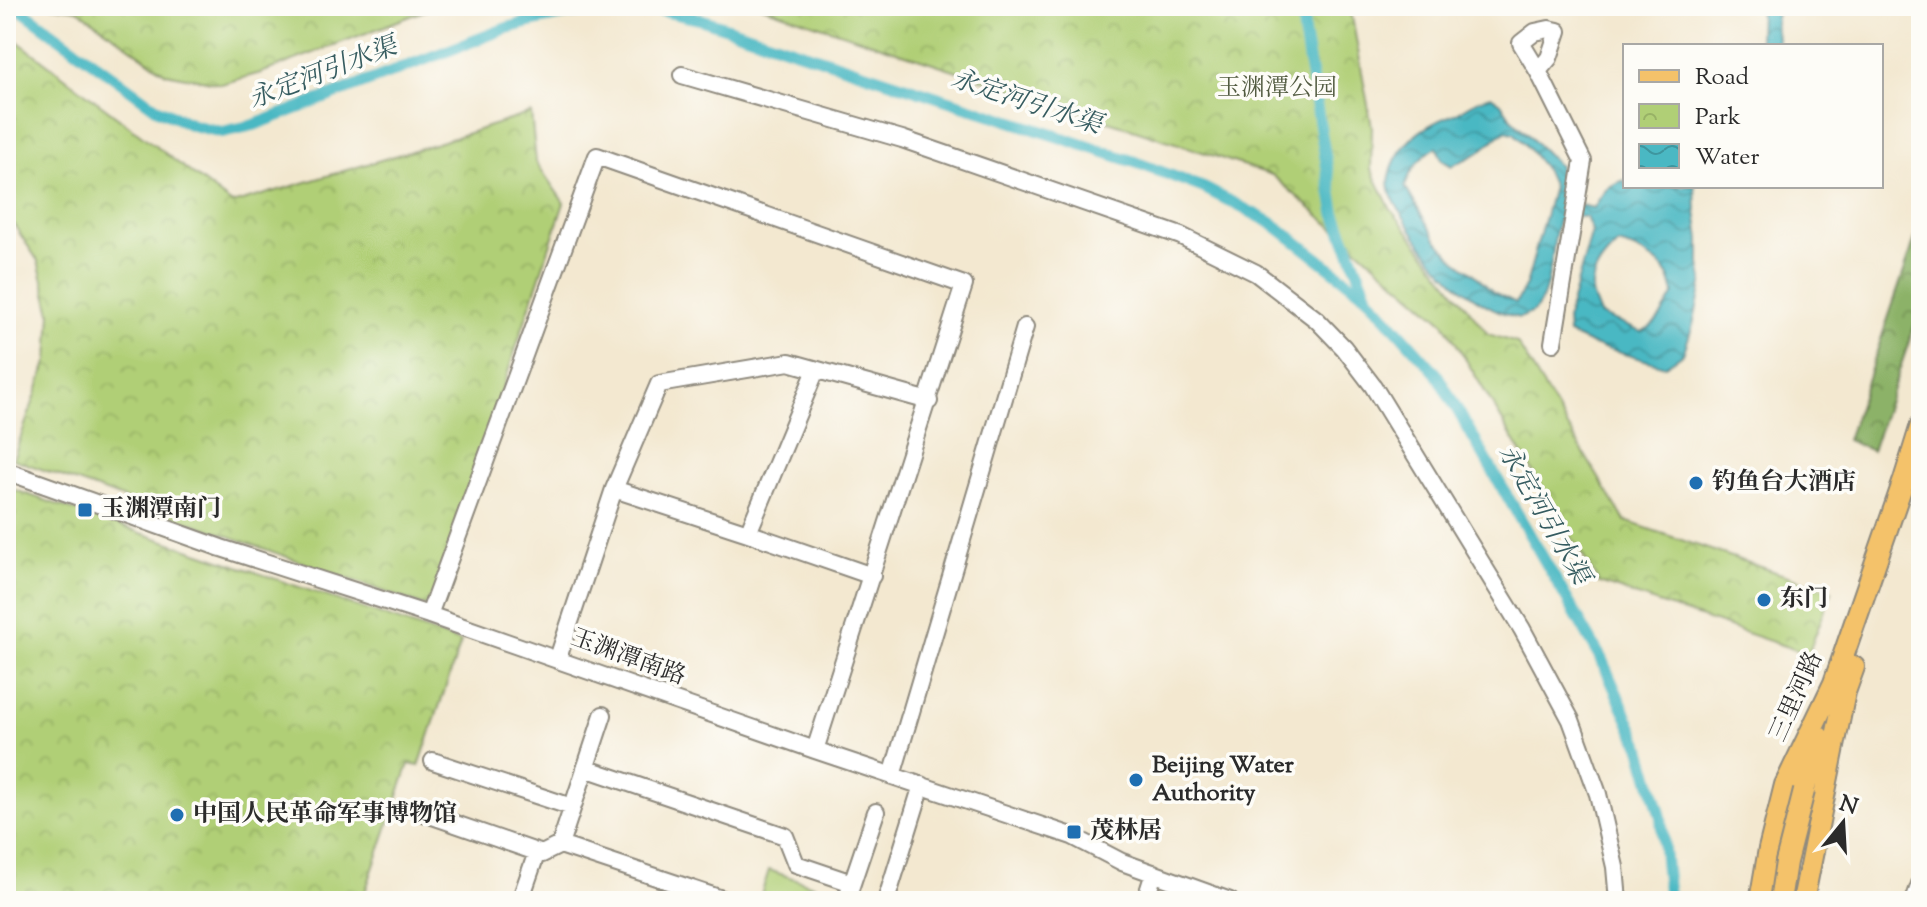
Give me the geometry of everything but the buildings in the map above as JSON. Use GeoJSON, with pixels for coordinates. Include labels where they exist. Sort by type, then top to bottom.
{"type":"FeatureCollection","features":[{"type":"Feature","properties":{"kind":"main road","name":"三里河路"},"geometry":{"type":"LineString","coordinates":[[1760,901],[1785,785],[1840,687],[1916,480],[1921,425]]}},
{"type":"Feature","properties":{"kind":"main road","name":"三里河路"},"geometry":{"type":"LineString","coordinates":[[1803,901],[1840,687]]}},
{"type":"Feature","properties":{"kind":"main road"},"geometry":{"type":"LineString","coordinates":[[1780,901],[1786,862],[1804,791],[1840,687]]}},
{"type":"Feature","properties":{"kind":"street"},"geometry":{"type":"LineString","coordinates":[[1538,71],[1583,161],[1553,343]]}},
{"type":"Feature","properties":{"kind":"street"},"geometry":{"type":"LineString","coordinates":[[682,75],[902,139],[1181,236],[1256,273],[1317,320],[1344,348],[1373,386],[1522,629],[1571,720],[1598,794],[1615,867],[1618,901]]}},
{"type":"Feature","properties":{"kind":"street"},"geometry":{"type":"LineString","coordinates":[[429,615],[597,156],[964,285],[815,750]]}},
{"type":"Feature","properties":{"kind":"street"},"geometry":{"type":"LineString","coordinates":[[892,776],[1025,327]]}},
{"type":"Feature","properties":{"kind":"street"},"geometry":{"type":"LineString","coordinates":[[558,658],[614,489],[659,384],[789,362],[929,401]]}},
{"type":"Feature","properties":{"kind":"street"},"geometry":{"type":"LineString","coordinates":[[748,533],[816,370]]}},
{"type":"Feature","properties":{"kind":"street","name":"玉渊潭南路"},"geometry":{"type":"LineString","coordinates":[[6,471],[221,548],[558,658],[815,750],[1072,836],[1122,862],[1230,901]]}},
{"type":"Feature","properties":{"kind":"street"},"geometry":{"type":"LineString","coordinates":[[614,489],[872,576]]}},
{"type":"Feature","properties":{"kind":"street"},"geometry":{"type":"LineString","coordinates":[[418,811],[542,854],[560,845],[603,715]]}},
{"type":"Feature","properties":{"kind":"street"},"geometry":{"type":"LineString","coordinates":[[433,761],[572,807]]}},
{"type":"Feature","properties":{"kind":"street"},"geometry":{"type":"LineString","coordinates":[[585,768],[785,836],[796,864],[852,883]]}},
{"type":"Feature","properties":{"kind":"street"},"geometry":{"type":"LineString","coordinates":[[886,901],[922,785]]}},
{"type":"Feature","properties":{"kind":"street"},"geometry":{"type":"LineString","coordinates":[[846,901],[876,812]]}},
{"type":"Feature","properties":{"kind":"street"},"geometry":{"type":"LineString","coordinates":[[560,845],[704,897],[728,901]]}},
{"type":"Feature","properties":{"kind":"street"},"geometry":{"type":"LineString","coordinates":[[520,901],[537,852]]}},
{"type":"Feature","properties":{"kind":"street"},"geometry":{"type":"LineString","coordinates":[[1145,901],[1154,873]]}},
{"type":"Feature","properties":{"kind":"street"},"geometry":{"type":"LineString","coordinates":[[1914,901],[1921,881]]}},
{"type":"Feature","properties":{"kind":"green space"},"geometry":{"type":"Polygon","coordinates":[[[51,6],[437,6],[261,73],[221,84],[166,73],[78,10],[51,6]]]}},
{"type":"Feature","properties":{"kind":"green space","name":"玉渊潭公园"},"geometry":{"type":"Polygon","coordinates":[[[760,6],[1350,6],[1372,127],[1371,169],[1390,208],[1488,334],[1517,343],[1625,521],[1832,591],[1808,654],[1599,583],[1444,323],[1272,175],[760,6]]]}},
{"type":"Feature","properties":{"kind":"green space"},"geometry":{"type":"Polygon","coordinates":[[[8,34],[232,204],[531,113],[536,162],[564,203],[430,608],[13,459],[48,360],[51,313],[38,261],[6,213],[8,34]]]}},
{"type":"Feature","properties":{"kind":"green space"},"geometry":{"type":"Polygon","coordinates":[[[1921,221],[1921,306],[1872,451],[1847,440],[1921,221]]]}},
{"type":"Feature","properties":{"kind":"green space","name":"中国人民革命军事博物馆"},"geometry":{"type":"Polygon","coordinates":[[[6,487],[461,642],[419,766],[409,764],[362,901],[6,901],[6,487]]]}},
{"type":"Feature","properties":{"kind":"green space"},"geometry":{"type":"Polygon","coordinates":[[[769,870],[830,891],[827,901],[759,901],[769,870]]]}},
{"type":"Feature","properties":{"kind":"water"},"geometry":{"type":"Polygon","coordinates":[[[1760,6],[1778,6],[1775,24],[1778,44],[1759,44],[1760,6]]]}},
{"type":"Feature","properties":{"kind":"water"},"geometry":{"type":"Polygon","coordinates":[[[1491,96],[1501,103],[1510,117],[1559,166],[1560,195],[1570,203],[1594,208],[1606,190],[1623,181],[1623,188],[1695,188],[1703,280],[1683,354],[1665,366],[1593,345],[1568,334],[1567,318],[1592,231],[1586,217],[1570,216],[1558,221],[1548,280],[1541,301],[1533,312],[1519,318],[1501,312],[1468,293],[1440,267],[1406,221],[1389,182],[1396,159],[1407,144],[1420,132],[1491,96]],[[1505,131],[1478,153],[1452,166],[1442,160],[1437,147],[1417,164],[1405,187],[1436,239],[1453,258],[1493,292],[1516,303],[1526,285],[1553,187],[1546,171],[1514,133],[1505,131]],[[1618,244],[1596,270],[1592,283],[1600,315],[1641,332],[1657,321],[1674,293],[1668,275],[1639,251],[1618,244]]]}},
{"type":"Feature","properties":{"kind":"waterway","name":"永定河引水渠"},"geometry":{"type":"LineString","coordinates":[[16,6],[156,108],[192,125],[222,132],[254,125],[507,28],[596,10],[657,10],[700,19],[1135,162],[1204,188],[1272,223],[1368,297],[1436,373],[1601,658],[1641,748],[1661,817],[1669,901]]}},
{"type":"Feature","properties":{"kind":"waterway"},"geometry":{"type":"LineString","coordinates":[[1303,6],[1304,33],[1335,213],[1367,294]]}},
{"type":"Feature","properties":{"kind":"place","name":"钓鱼台大酒店"},"geometry":{"type":"Point","coordinates":[1696,483]}},
{"type":"Feature","properties":{"kind":"place","name":"玉渊潭南门"},"geometry":{"type":"Point","coordinates":[85,510]}},
{"type":"Feature","properties":{"kind":"place","name":"东门"},"geometry":{"type":"Point","coordinates":[1764,600]}},
{"type":"Feature","properties":{"kind":"place","name":"Beijing Water Authority"},"geometry":{"type":"Point","coordinates":[1136,780]}},
{"type":"Feature","properties":{"kind":"place","name":"中国人民革命军事博物馆"},"geometry":{"type":"Point","coordinates":[177,815]}},
{"type":"Feature","properties":{"kind":"place","name":"茂林居"},"geometry":{"type":"Point","coordinates":[1074,832]}}]}
